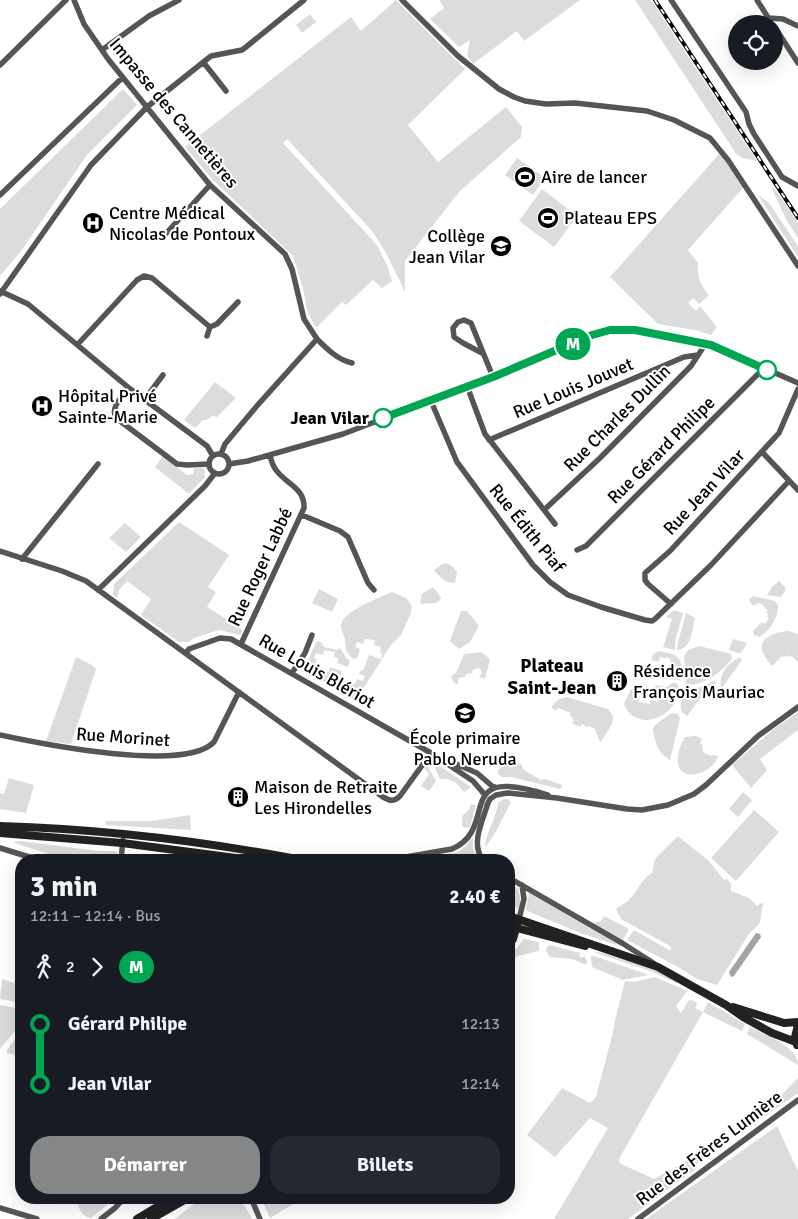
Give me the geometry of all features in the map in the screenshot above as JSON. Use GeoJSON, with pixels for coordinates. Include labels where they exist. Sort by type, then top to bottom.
{"type":"FeatureCollection","features":[{"type":"Feature","properties":{"kind":"main road"},"geometry":{"type":"LineString","coordinates":[[0,826],[125,839],[208,854]]}},
{"type":"Feature","properties":{"kind":"main road"},"geometry":{"type":"LineString","coordinates":[[0,833],[210,844],[269,854]]}},
{"type":"Feature","properties":{"kind":"main road"},"geometry":{"type":"LineString","coordinates":[[210,844],[209,849],[212,854]]}},
{"type":"Feature","properties":{"kind":"main road"},"geometry":{"type":"LineString","coordinates":[[515,918],[658,967],[726,1005],[742,1017],[797,1045]]}},
{"type":"Feature","properties":{"kind":"main road"},"geometry":{"type":"LineString","coordinates":[[515,925],[519,919]]}},
{"type":"Feature","properties":{"kind":"main road"},"geometry":{"type":"LineString","coordinates":[[515,928],[585,946],[595,946]]}},
{"type":"Feature","properties":{"kind":"main road"},"geometry":{"type":"LineString","coordinates":[[726,1005],[784,1024],[798,1023],[795,1032],[797,1045]]}},
{"type":"Feature","properties":{"kind":"main road"},"geometry":{"type":"LineString","coordinates":[[138,1219],[162,1204]]}},
{"type":"Feature","properties":{"kind":"main road"},"geometry":{"type":"LineString","coordinates":[[151,1219],[177,1204]]}},
{"type":"Feature","properties":{"kind":"street"},"geometry":{"type":"LineString","coordinates":[[0,65],[66,0]]}},
{"type":"Feature","properties":{"kind":"street"},"geometry":{"type":"LineString","coordinates":[[102,50],[148,16],[179,0]]}},
{"type":"Feature","properties":{"kind":"street"},"geometry":{"type":"LineString","coordinates":[[213,456],[206,446],[129,388],[28,304],[1,292],[91,166],[147,108],[211,56],[246,48],[304,0]]}},
{"type":"Feature","properties":{"kind":"street"},"geometry":{"type":"LineString","coordinates":[[402,0],[468,65],[499,89],[514,97],[525,101],[546,104],[575,103],[647,111],[674,120],[710,138],[728,160],[798,266]]}},
{"type":"Feature","properties":{"kind":"street"},"geometry":{"type":"LineString","coordinates":[[671,0],[746,112],[754,134],[782,176],[798,186]]}},
{"type":"Feature","properties":{"kind":"street"},"geometry":{"type":"LineString","coordinates":[[757,0],[766,15]]}},
{"type":"Feature","properties":{"kind":"street","name":"Impasse des Cannetières"},"geometry":{"type":"LineString","coordinates":[[77,1],[84,24],[122,78],[210,185],[285,254],[292,269],[304,319],[317,339],[332,353],[344,361],[352,363]]}},
{"type":"Feature","properties":{"kind":"street"},"geometry":{"type":"LineString","coordinates":[[783,19],[798,26]]}},
{"type":"Feature","properties":{"kind":"street"},"geometry":{"type":"LineString","coordinates":[[783,40],[798,63]]}},
{"type":"Feature","properties":{"kind":"street"},"geometry":{"type":"LineString","coordinates":[[204,63],[226,91]]}},
{"type":"Feature","properties":{"kind":"street"},"geometry":{"type":"LineString","coordinates":[[0,195],[122,78]]}},
{"type":"Feature","properties":{"kind":"street"},"geometry":{"type":"LineString","coordinates":[[162,239],[210,185]]}},
{"type":"Feature","properties":{"kind":"street"},"geometry":{"type":"LineString","coordinates":[[78,344],[137,280],[144,276],[152,278],[210,326]]}},
{"type":"Feature","properties":{"kind":"street"},"geometry":{"type":"LineString","coordinates":[[210,326],[217,324],[238,302]]}},
{"type":"Feature","properties":{"kind":"street"},"geometry":{"type":"LineString","coordinates":[[482,352],[463,343],[454,336],[453,328],[458,322],[464,320],[471,323],[493,377]]}},
{"type":"Feature","properties":{"kind":"street"},"geometry":{"type":"LineString","coordinates":[[207,336],[210,326]]}},
{"type":"Feature","properties":{"kind":"street"},"geometry":{"type":"LineString","coordinates":[[229,464],[248,461],[343,434],[493,377],[592,335],[610,330],[635,330],[719,347],[798,383]]}},
{"type":"Feature","properties":{"kind":"street"},"geometry":{"type":"LineString","coordinates":[[221,454],[225,444],[256,406],[317,339]]}},
{"type":"Feature","properties":{"kind":"street","name":"Rue Charles Dullin"},"geometry":{"type":"LineString","coordinates":[[544,510],[600,458],[691,366],[706,344]]}},
{"type":"Feature","properties":{"kind":"street","name":"Rue Louis Jouvet"},"geometry":{"type":"LineString","coordinates":[[489,440],[684,357],[698,355]]}},
{"type":"Feature","properties":{"kind":"street","name":"Rue Gérard Philipe"},"geometry":{"type":"LineString","coordinates":[[577,550],[586,546],[764,368]]}},
{"type":"Feature","properties":{"kind":"street"},"geometry":{"type":"LineString","coordinates":[[145,399],[162,375]]}},
{"type":"Feature","properties":{"kind":"street"},"geometry":{"type":"LineString","coordinates":[[467,386],[482,428],[489,440],[555,524]]}},
{"type":"Feature","properties":{"kind":"street"},"geometry":{"type":"LineString","coordinates":[[129,388],[114,408],[116,418],[177,464],[187,466],[208,464]]}},
{"type":"Feature","properties":{"kind":"street","name":"Rue Jean Vilar"},"geometry":{"type":"LineString","coordinates":[[671,604],[648,584],[645,580],[645,574],[670,551],[782,428],[798,389]]}},
{"type":"Feature","properties":{"kind":"street","name":"Rue Édith Piaf"},"geometry":{"type":"LineString","coordinates":[[431,401],[457,462],[533,565],[550,582],[577,600],[650,621],[656,619],[671,604]]}},
{"type":"Feature","properties":{"kind":"street"},"geometry":{"type":"LineString","coordinates":[[762,452],[798,490]]}},
{"type":"Feature","properties":{"kind":"street"},"geometry":{"type":"LineString","coordinates":[[208,464],[213,456],[221,454]]}},
{"type":"Feature","properties":{"kind":"street"},"geometry":{"type":"LineString","coordinates":[[208,464],[211,471],[215,473],[222,474],[226,471],[229,464],[227,459],[221,454]]}},
{"type":"Feature","properties":{"kind":"street","name":"Rue Roger Labbé"},"geometry":{"type":"LineString","coordinates":[[241,644],[302,516],[304,502],[300,492],[276,470],[270,455]]}},
{"type":"Feature","properties":{"kind":"street"},"geometry":{"type":"LineString","coordinates":[[22,558],[98,464]]}},
{"type":"Feature","properties":{"kind":"street"},"geometry":{"type":"LineString","coordinates":[[98,590],[205,486],[215,473]]}},
{"type":"Feature","properties":{"kind":"street"},"geometry":{"type":"LineString","coordinates":[[671,604],[711,565],[789,481]]}},
{"type":"Feature","properties":{"kind":"street"},"geometry":{"type":"LineString","coordinates":[[302,516],[340,531],[348,537],[368,583],[374,590]]}},
{"type":"Feature","properties":{"kind":"street"},"geometry":{"type":"LineString","coordinates":[[0,551],[75,576],[98,590],[391,801],[396,800],[400,796],[430,754]]}},
{"type":"Feature","properties":{"kind":"street"},"geometry":{"type":"LineString","coordinates":[[292,673],[312,635]]}},
{"type":"Feature","properties":{"kind":"street","name":"Rue Louis Blériot"},"geometry":{"type":"LineString","coordinates":[[186,653],[189,649],[220,638],[231,639],[490,790]]}},
{"type":"Feature","properties":{"kind":"street","name":"Rue Morinet"},"geometry":{"type":"LineString","coordinates":[[0,735],[73,749],[159,757],[188,755],[209,748],[214,742],[239,692]]}},
{"type":"Feature","properties":{"kind":"street"},"geometry":{"type":"LineString","coordinates":[[487,805],[490,800],[502,794],[557,798],[627,809],[642,810],[656,808],[680,800],[706,785],[758,736],[798,707]]}},
{"type":"Feature","properties":{"kind":"street","name":"Rue Louis Blériot"},"geometry":{"type":"LineString","coordinates":[[430,754],[477,772],[488,783],[490,790]]}},
{"type":"Feature","properties":{"kind":"street"},"geometry":{"type":"LineString","coordinates":[[490,790],[518,787],[557,798]]}},
{"type":"Feature","properties":{"kind":"street"},"geometry":{"type":"LineString","coordinates":[[480,854],[477,838],[490,790]]}},
{"type":"Feature","properties":{"kind":"street"},"geometry":{"type":"LineString","coordinates":[[426,854],[452,850],[460,846],[470,835],[490,790]]}},
{"type":"Feature","properties":{"kind":"street"},"geometry":{"type":"LineString","coordinates":[[124,854],[125,839]]}},
{"type":"Feature","properties":{"kind":"street"},"geometry":{"type":"LineString","coordinates":[[0,848],[20,854]]}},
{"type":"Feature","properties":{"kind":"street"},"geometry":{"type":"LineString","coordinates":[[515,882],[622,943],[658,967]]}},
{"type":"Feature","properties":{"kind":"street"},"geometry":{"type":"LineString","coordinates":[[519,919],[524,899],[522,886]]}},
{"type":"Feature","properties":{"kind":"street","name":"Rue des Frères Lumière"},"geometry":{"type":"LineString","coordinates":[[638,1219],[798,1100]]}},
{"type":"Feature","properties":{"kind":"street"},"geometry":{"type":"LineString","coordinates":[[101,1219],[119,1204]]}},
{"type":"Feature","properties":{"kind":"street"},"geometry":{"type":"LineString","coordinates":[[254,1204],[260,1219]]}},
{"type":"Feature","properties":{"kind":"street"},"geometry":{"type":"LineString","coordinates":[[0,1208],[37,1219]]}},
{"type":"Feature","properties":{"kind":"shaded area"},"geometry":{"type":"Polygon","coordinates":[[[396,0],[465,69],[408,125],[438,162],[506,107],[522,127],[521,137],[459,192],[405,261],[405,292],[386,253],[373,232],[287,139],[283,143],[377,245],[387,265],[392,281],[382,288],[373,280],[346,305],[342,302],[315,327],[307,310],[303,288],[293,256],[213,180],[185,147],[351,17],[361,31],[396,0]]]}},
{"type":"Feature","properties":{"kind":"shaded area"},"geometry":{"type":"Polygon","coordinates":[[[439,0],[580,0],[524,41],[517,31],[473,64],[467,55],[470,40],[459,47],[430,19],[444,8],[439,0]]]}},
{"type":"Feature","properties":{"kind":"shaded area"},"geometry":{"type":"Polygon","coordinates":[[[635,0],[651,0],[757,161],[737,155],[635,0]]]}},
{"type":"Feature","properties":{"kind":"shaded area"},"geometry":{"type":"Polygon","coordinates":[[[310,14],[316,22],[302,33],[296,25],[310,14]]]}},
{"type":"Feature","properties":{"kind":"shaded area"},"geometry":{"type":"Polygon","coordinates":[[[123,89],[137,105],[87,155],[21,251],[0,276],[0,209],[123,89]]]}},
{"type":"Feature","properties":{"kind":"shaded area"},"geometry":{"type":"Polygon","coordinates":[[[720,153],[743,188],[688,250],[698,263],[700,280],[709,295],[699,304],[693,298],[688,303],[696,311],[700,306],[717,327],[711,335],[695,330],[658,324],[610,277],[720,153]]]}},
{"type":"Feature","properties":{"kind":"shaded area","name":"Aire de lancer"},"geometry":{"type":"Polygon","coordinates":[[[517,158],[545,178],[533,195],[505,175],[517,158]]]}},
{"type":"Feature","properties":{"kind":"shaded area"},"geometry":{"type":"Polygon","coordinates":[[[771,187],[776,190],[798,223],[798,238],[787,221],[771,187]]]}},
{"type":"Feature","properties":{"kind":"shaded area","name":"Plateau EPS"},"geometry":{"type":"Polygon","coordinates":[[[542,189],[577,216],[554,247],[519,221],[542,189]]]}},
{"type":"Feature","properties":{"kind":"shaded area"},"geometry":{"type":"Polygon","coordinates":[[[758,195],[769,203],[798,246],[798,257],[758,195]]]}},
{"type":"Feature","properties":{"kind":"shaded area"},"geometry":{"type":"Polygon","coordinates":[[[215,382],[236,398],[217,417],[212,416],[207,420],[203,420],[195,428],[184,420],[215,382]]]}},
{"type":"Feature","properties":{"kind":"shaded area"},"geometry":{"type":"Polygon","coordinates":[[[163,456],[187,475],[193,474],[194,468],[204,468],[205,477],[189,494],[155,467],[163,456]]]}},
{"type":"Feature","properties":{"kind":"shaded area"},"geometry":{"type":"Polygon","coordinates":[[[179,522],[229,555],[208,587],[216,592],[207,607],[242,629],[240,635],[219,630],[194,638],[189,642],[179,642],[141,615],[151,599],[127,581],[119,590],[117,598],[113,595],[114,584],[179,522]]]}},
{"type":"Feature","properties":{"kind":"shaded area"},"geometry":{"type":"Polygon","coordinates":[[[125,523],[141,537],[126,552],[109,538],[125,523]]]}},
{"type":"Feature","properties":{"kind":"shaded area"},"geometry":{"type":"Polygon","coordinates":[[[446,563],[457,572],[455,583],[446,581],[434,570],[446,563]]]}},
{"type":"Feature","properties":{"kind":"shaded area"},"geometry":{"type":"Polygon","coordinates":[[[779,581],[785,587],[781,597],[767,595],[772,587],[779,581]]]}},
{"type":"Feature","properties":{"kind":"shaded area"},"geometry":{"type":"Polygon","coordinates":[[[433,587],[441,597],[440,600],[436,603],[420,604],[422,594],[433,587]]]}},
{"type":"Feature","properties":{"kind":"shaded area"},"geometry":{"type":"Polygon","coordinates":[[[319,589],[338,599],[332,612],[312,603],[319,589]]]}},
{"type":"Feature","properties":{"kind":"shaded area"},"geometry":{"type":"Polygon","coordinates":[[[392,592],[406,598],[412,606],[411,613],[401,635],[391,645],[356,700],[303,670],[317,641],[321,642],[324,647],[337,650],[340,648],[347,659],[350,660],[348,667],[337,663],[338,658],[334,657],[335,652],[324,650],[323,655],[316,653],[314,658],[317,659],[315,664],[319,665],[318,670],[329,672],[330,667],[342,671],[340,676],[345,677],[344,683],[355,684],[357,679],[363,681],[365,676],[359,674],[361,670],[363,671],[369,655],[381,659],[381,647],[374,645],[375,640],[365,639],[363,644],[357,642],[355,647],[360,649],[357,658],[354,659],[349,655],[345,646],[341,625],[343,620],[355,610],[392,592]]]}},
{"type":"Feature","properties":{"kind":"shaded area"},"geometry":{"type":"Polygon","coordinates":[[[753,596],[775,601],[778,605],[777,615],[773,623],[759,637],[754,635],[753,631],[762,622],[765,624],[769,618],[766,612],[768,611],[762,604],[758,603],[753,606],[749,600],[753,596]]]}},
{"type":"Feature","properties":{"kind":"shaded area"},"geometry":{"type":"Polygon","coordinates":[[[674,610],[683,613],[675,641],[675,650],[663,647],[672,619],[666,617],[674,610]]]}},
{"type":"Feature","properties":{"kind":"shaded area"},"geometry":{"type":"Polygon","coordinates":[[[461,611],[467,611],[479,626],[470,642],[459,649],[450,641],[461,611]]]}},
{"type":"Feature","properties":{"kind":"shaded area"},"geometry":{"type":"Polygon","coordinates":[[[686,613],[695,618],[692,633],[686,646],[677,650],[678,642],[686,613]]]}},
{"type":"Feature","properties":{"kind":"shaded area"},"geometry":{"type":"Polygon","coordinates":[[[788,631],[798,634],[798,662],[788,655],[787,657],[782,656],[772,666],[763,652],[763,642],[772,635],[788,631]]]}},
{"type":"Feature","properties":{"kind":"shaded area"},"geometry":{"type":"Polygon","coordinates":[[[733,639],[747,643],[742,652],[738,653],[729,650],[733,639]]]}},
{"type":"Feature","properties":{"kind":"shaded area"},"geometry":{"type":"Polygon","coordinates":[[[699,646],[731,654],[732,659],[711,678],[692,685],[686,684],[684,656],[688,650],[699,646]]]}},
{"type":"Feature","properties":{"kind":"shaded area"},"geometry":{"type":"Polygon","coordinates":[[[658,651],[674,655],[679,659],[682,668],[680,680],[665,679],[666,675],[673,676],[674,665],[670,663],[671,659],[666,657],[666,659],[660,657],[659,662],[651,660],[658,651]]]}},
{"type":"Feature","properties":{"kind":"shaded area"},"geometry":{"type":"Polygon","coordinates":[[[481,652],[490,659],[485,679],[479,677],[482,673],[477,668],[472,673],[466,674],[465,677],[458,678],[458,684],[454,683],[451,677],[457,671],[464,654],[481,652]]]}},
{"type":"Feature","properties":{"kind":"shaded area"},"geometry":{"type":"Polygon","coordinates":[[[76,657],[96,669],[71,744],[46,741],[76,657]]]}},
{"type":"Feature","properties":{"kind":"shaded area"},"geometry":{"type":"Polygon","coordinates":[[[740,657],[742,660],[721,688],[721,678],[725,670],[740,657]]]}},
{"type":"Feature","properties":{"kind":"shaded area"},"geometry":{"type":"Polygon","coordinates":[[[715,680],[717,691],[705,692],[687,716],[683,713],[681,705],[686,692],[694,687],[702,686],[715,680]]]}},
{"type":"Feature","properties":{"kind":"shaded area"},"geometry":{"type":"Polygon","coordinates":[[[672,683],[676,683],[679,687],[677,698],[672,707],[656,718],[646,720],[638,718],[630,713],[624,704],[631,689],[634,690],[633,695],[640,698],[638,702],[650,704],[651,700],[658,702],[660,697],[656,695],[658,690],[654,689],[656,685],[667,687],[672,683]]]}},
{"type":"Feature","properties":{"kind":"shaded area"},"geometry":{"type":"Polygon","coordinates":[[[567,697],[608,709],[613,716],[612,724],[601,742],[595,729],[582,724],[580,727],[577,726],[572,723],[574,720],[570,715],[571,713],[558,708],[556,711],[551,707],[559,699],[567,697]]]}},
{"type":"Feature","properties":{"kind":"shaded area"},"geometry":{"type":"Polygon","coordinates":[[[798,712],[798,730],[760,759],[767,770],[751,788],[732,765],[774,729],[798,712]]]}},
{"type":"Feature","properties":{"kind":"shaded area"},"geometry":{"type":"Polygon","coordinates":[[[673,713],[678,714],[680,718],[670,760],[658,748],[653,729],[659,722],[673,713]]]}},
{"type":"Feature","properties":{"kind":"shaded area"},"geometry":{"type":"Polygon","coordinates":[[[696,736],[702,739],[700,743],[702,744],[703,752],[711,756],[718,756],[714,764],[701,773],[691,775],[682,772],[679,768],[678,757],[685,737],[696,736]]]}},
{"type":"Feature","properties":{"kind":"shaded area"},"geometry":{"type":"Polygon","coordinates":[[[431,760],[471,787],[464,792],[454,782],[448,779],[440,779],[431,760]]]}},
{"type":"Feature","properties":{"kind":"shaded area"},"geometry":{"type":"Polygon","coordinates":[[[508,762],[521,764],[524,770],[541,780],[545,779],[562,785],[562,787],[560,789],[511,777],[502,777],[498,774],[498,770],[508,762]]]}},
{"type":"Feature","properties":{"kind":"shaded area"},"geometry":{"type":"Polygon","coordinates":[[[427,765],[436,781],[429,791],[421,786],[429,774],[424,768],[427,765]]]}},
{"type":"Feature","properties":{"kind":"shaded area"},"geometry":{"type":"Polygon","coordinates":[[[9,778],[34,785],[26,813],[0,809],[0,793],[4,794],[9,778]]]}},
{"type":"Feature","properties":{"kind":"shaded area"},"geometry":{"type":"Polygon","coordinates":[[[743,792],[752,800],[738,817],[729,809],[743,792]]]}},
{"type":"Feature","properties":{"kind":"shaded area"},"geometry":{"type":"Polygon","coordinates":[[[508,799],[511,802],[485,848],[498,803],[508,799]]]}},
{"type":"Feature","properties":{"kind":"shaded area"},"geometry":{"type":"Polygon","coordinates":[[[471,804],[476,805],[470,827],[465,828],[462,826],[462,816],[469,810],[471,804]]]}},
{"type":"Feature","properties":{"kind":"shaded area"},"geometry":{"type":"Polygon","coordinates":[[[754,810],[779,832],[736,881],[711,858],[754,810]]]}},
{"type":"Feature","properties":{"kind":"shaded area"},"geometry":{"type":"Polygon","coordinates":[[[190,815],[191,830],[106,825],[106,821],[152,821],[190,815]]]}},
{"type":"Feature","properties":{"kind":"shaded area"},"geometry":{"type":"Polygon","coordinates":[[[678,836],[709,861],[724,880],[727,879],[731,884],[731,891],[749,898],[757,906],[763,902],[760,923],[749,934],[717,985],[697,979],[627,940],[634,930],[671,951],[670,946],[621,919],[616,909],[632,897],[645,878],[652,873],[655,859],[678,836]]]}},
{"type":"Feature","properties":{"kind":"shaded area"},"geometry":{"type":"Polygon","coordinates":[[[473,837],[473,849],[475,854],[445,854],[458,852],[473,837]]]}},
{"type":"Feature","properties":{"kind":"shaded area"},"geometry":{"type":"Polygon","coordinates":[[[20,841],[99,851],[115,851],[117,854],[48,854],[12,842],[20,841]]]}},
{"type":"Feature","properties":{"kind":"shaded area"},"geometry":{"type":"Polygon","coordinates":[[[515,886],[519,892],[519,908],[515,907],[515,886]]]}},
{"type":"Feature","properties":{"kind":"shaded area"},"geometry":{"type":"Polygon","coordinates":[[[529,893],[617,945],[583,934],[526,910],[529,893]]]}},
{"type":"Feature","properties":{"kind":"shaded area"},"geometry":{"type":"Polygon","coordinates":[[[604,916],[629,929],[623,940],[593,923],[601,921],[604,916]]]}},
{"type":"Feature","properties":{"kind":"shaded area"},"geometry":{"type":"Polygon","coordinates":[[[756,933],[760,934],[761,937],[734,976],[731,977],[729,972],[756,933]]]}},
{"type":"Feature","properties":{"kind":"shaded area"},"geometry":{"type":"Polygon","coordinates":[[[524,939],[539,942],[539,951],[515,957],[516,949],[524,939]]]}},
{"type":"Feature","properties":{"kind":"shaded area"},"geometry":{"type":"Polygon","coordinates":[[[550,945],[581,953],[579,955],[580,957],[585,957],[586,965],[572,959],[550,957],[546,951],[550,945]]]}},
{"type":"Feature","properties":{"kind":"shaded area"},"geometry":{"type":"Polygon","coordinates":[[[595,951],[640,964],[684,983],[676,983],[653,972],[596,953],[595,951]]]}},
{"type":"Feature","properties":{"kind":"shaded area"},"geometry":{"type":"Polygon","coordinates":[[[591,956],[649,975],[623,980],[592,967],[591,956]]]}},
{"type":"Feature","properties":{"kind":"shaded area"},"geometry":{"type":"Polygon","coordinates":[[[655,977],[687,991],[676,1006],[681,1013],[689,1000],[695,1001],[697,1004],[695,1008],[703,1012],[620,1157],[619,1163],[654,1179],[696,1156],[698,1161],[697,1168],[628,1219],[554,1219],[608,1128],[590,1118],[555,1157],[527,1135],[562,1088],[590,1103],[596,1097],[625,981],[634,982],[655,977]]]}},
{"type":"Feature","properties":{"kind":"shaded area"},"geometry":{"type":"Polygon","coordinates":[[[2,979],[14,983],[15,980],[15,1002],[0,999],[2,979]]]}},
{"type":"Feature","properties":{"kind":"shaded area"},"geometry":{"type":"Polygon","coordinates":[[[708,1002],[745,1024],[742,1031],[703,1012],[708,1002]]]}},
{"type":"Feature","properties":{"kind":"shaded area"},"geometry":{"type":"Polygon","coordinates":[[[0,1005],[15,1008],[15,1031],[0,1049],[0,1005]]]}},
{"type":"Feature","properties":{"kind":"shaded area"},"geometry":{"type":"Polygon","coordinates":[[[750,1027],[787,1047],[797,1058],[798,1065],[747,1034],[750,1027]]]}},
{"type":"Feature","properties":{"kind":"shaded area"},"geometry":{"type":"Polygon","coordinates":[[[15,1039],[15,1055],[7,1053],[15,1039]]]}},
{"type":"Feature","properties":{"kind":"shaded area"},"geometry":{"type":"Polygon","coordinates":[[[798,1078],[798,1093],[751,1126],[798,1078]]]}},
{"type":"Feature","properties":{"kind":"shaded area"},"geometry":{"type":"Polygon","coordinates":[[[777,1126],[798,1171],[798,1219],[646,1219],[777,1126]]]}},
{"type":"Feature","properties":{"kind":"shaded area"},"geometry":{"type":"Polygon","coordinates":[[[78,1204],[108,1204],[91,1218],[84,1215],[78,1204]]]}},
{"type":"Feature","properties":{"kind":"shaded area"},"geometry":{"type":"Polygon","coordinates":[[[194,1204],[243,1204],[252,1219],[175,1219],[194,1204]]]}},
{"type":"Feature","properties":{"kind":"shaded area"},"geometry":{"type":"Polygon","coordinates":[[[264,1204],[293,1204],[270,1218],[264,1204]]]}},
{"type":"Feature","properties":{"kind":"railway"},"geometry":{"type":"LineString","coordinates":[[655,0],[798,218]]}},
{"type":"Feature","properties":{"kind":"bus line","name":"M"},"geometry":{"type":"LineString","coordinates":[[383,418],[493,377],[592,335],[610,330],[635,330],[711,345],[767,370]]}},
{"type":"Feature","properties":{"kind":"place","name":"Aire de lancer"},"geometry":{"type":"Point","coordinates":[525,177]}},
{"type":"Feature","properties":{"kind":"place","name":"Plateau EPS"},"geometry":{"type":"Point","coordinates":[548,218]}},
{"type":"Feature","properties":{"kind":"place","name":"Centre Médical Nicolas de Pontoux"},"geometry":{"type":"Point","coordinates":[93,223]}},
{"type":"Feature","properties":{"kind":"place","name":"Collège Jean Vilar"},"geometry":{"type":"Point","coordinates":[501,246]}},
{"type":"Feature","properties":{"kind":"place","name":"Hôpital Privé Sainte-Marie"},"geometry":{"type":"Point","coordinates":[42,406]}},
{"type":"Feature","properties":{"kind":"place","name":"Jean Vilar"},"geometry":{"type":"Point","coordinates":[383,418]}},
{"type":"Feature","properties":{"kind":"place","name":"Résidence François Mauriac"},"geometry":{"type":"Point","coordinates":[617,681]}},
{"type":"Feature","properties":{"kind":"place","name":"École primaire Pablo Neruda"},"geometry":{"type":"Point","coordinates":[465,713]}},
{"type":"Feature","properties":{"kind":"place","name":"Maison de Retraite Les Hirondelles"},"geometry":{"type":"Point","coordinates":[238,797]}},
{"type":"Feature","properties":{"kind":"district","name":"Plateau Saint-Jean"},"geometry":{"type":"Point","coordinates":[552,677]}}]}
